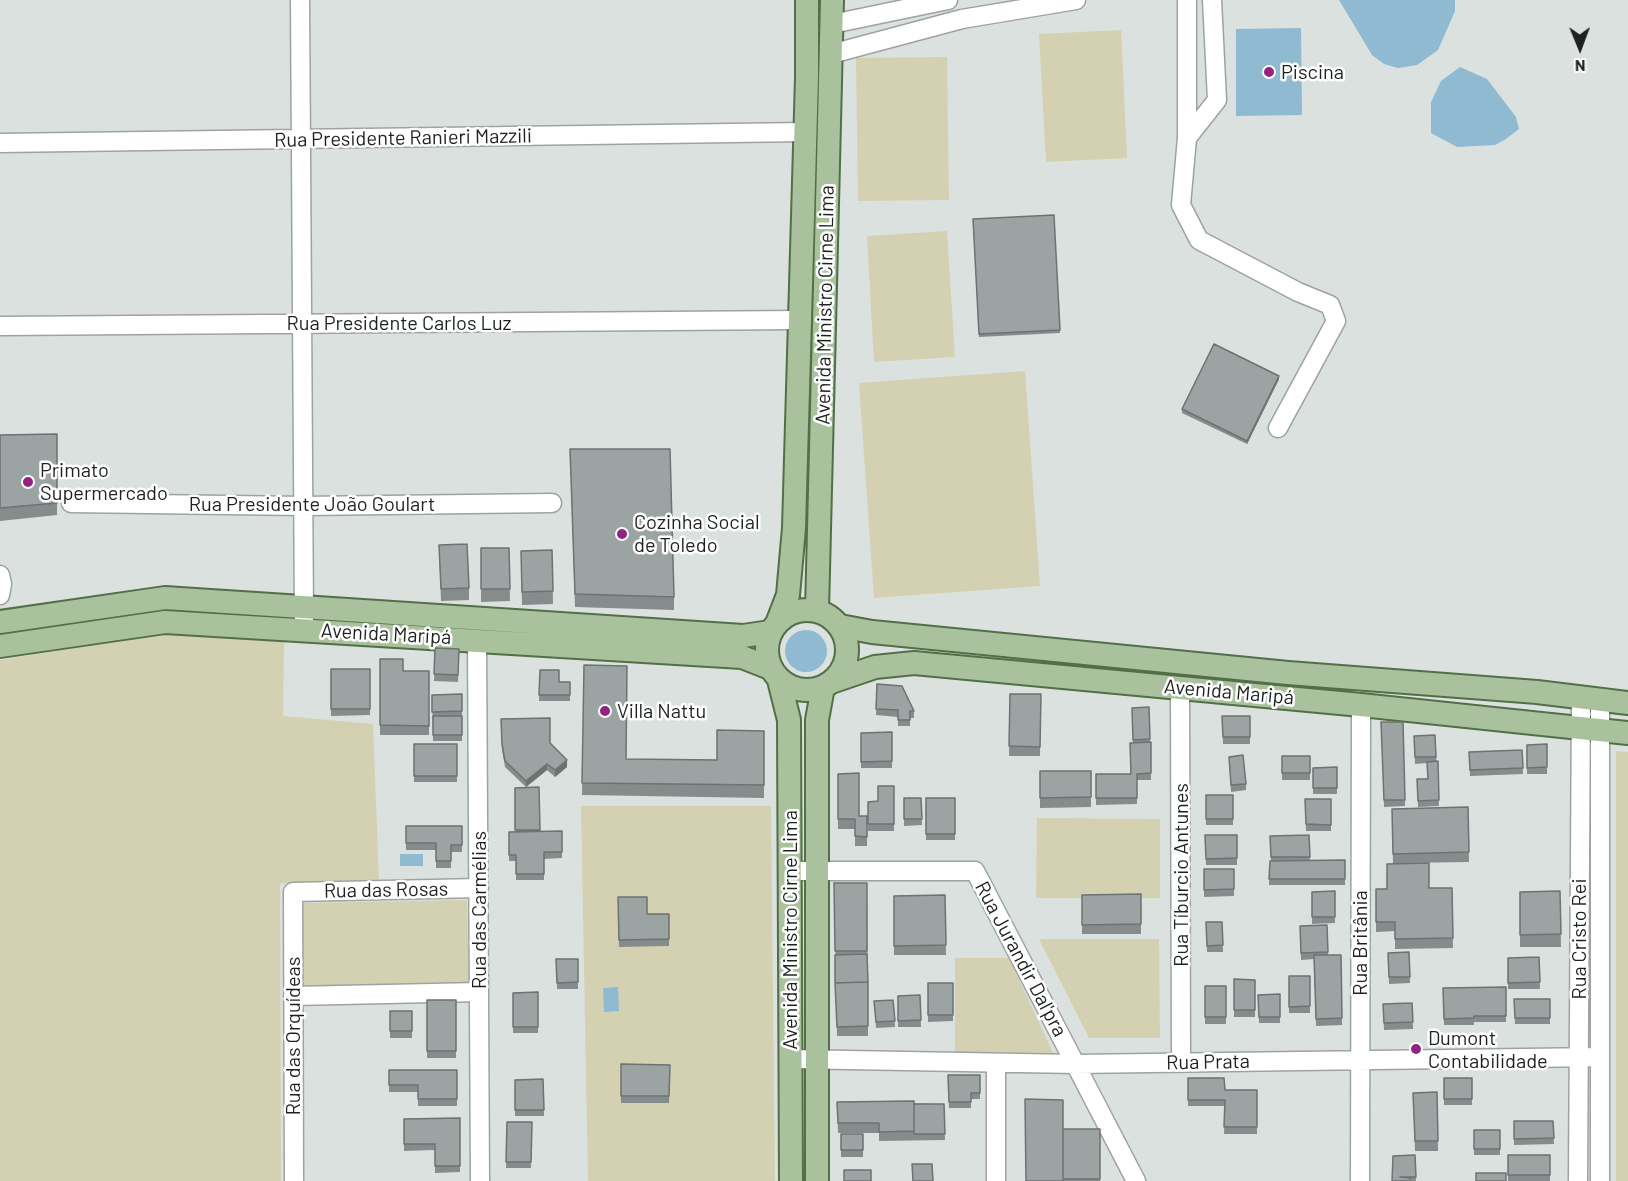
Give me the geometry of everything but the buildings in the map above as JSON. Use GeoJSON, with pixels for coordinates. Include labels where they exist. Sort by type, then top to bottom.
{"type":"FeatureCollection","features":[{"type":"Feature","properties":{"kind":"main road"},"geometry":{"type":"LineString","coordinates":[[774,626],[790,613],[803,610],[817,611],[830,616],[840,626],[847,644],[846,662],[840,673],[827,685],[812,690],[800,690],[789,687],[775,674],[766,656],[766,644],[774,626],[788,595],[794,528],[807,0]]}},
{"type":"Feature","properties":{"kind":"main road","name":"Avenida Ministro Cirne Lima"},"geometry":{"type":"LineString","coordinates":[[817,611],[832,0]]}},
{"type":"Feature","properties":{"kind":"main road"},"geometry":{"type":"LineString","coordinates":[[805,138],[829,144]]}},
{"type":"Feature","properties":{"kind":"main road","name":"Avenida Maripá"},"geometry":{"type":"LineString","coordinates":[[0,622],[165,598],[304,619],[477,640],[547,633]]}},
{"type":"Feature","properties":{"kind":"main road","name":"Avenida Maripá"},"geometry":{"type":"LineString","coordinates":[[0,646],[165,622],[304,619],[580,635],[743,636],[774,626]]}},
{"type":"Feature","properties":{"kind":"main road","name":"Avenida Maripá"},"geometry":{"type":"LineString","coordinates":[[840,626],[872,632],[1288,673],[1538,692],[1628,703]]}},
{"type":"Feature","properties":{"kind":"main road","name":"Avenida Maripá"},"geometry":{"type":"LineString","coordinates":[[580,635],[742,657],[775,674]]}},
{"type":"Feature","properties":{"kind":"main road","name":"Avenida Maripá"},"geometry":{"type":"LineString","coordinates":[[827,685],[875,667],[914,663],[1361,705],[1628,733]]}},
{"type":"Feature","properties":{"kind":"main road","name":"Avenida Ministro Cirne Lima"},"geometry":{"type":"LineString","coordinates":[[775,674],[789,720],[791,1181]]}},
{"type":"Feature","properties":{"kind":"main road","name":"Avenida Ministro Cirne Lima"},"geometry":{"type":"LineString","coordinates":[[817,1181],[817,720],[827,685]]}},
{"type":"Feature","properties":{"kind":"street"},"geometry":{"type":"LineString","coordinates":[[300,0],[304,619]]}},
{"type":"Feature","properties":{"kind":"street"},"geometry":{"type":"LineString","coordinates":[[832,24],[948,0]]}},
{"type":"Feature","properties":{"kind":"street"},"geometry":{"type":"LineString","coordinates":[[960,0],[962,20]]}},
{"type":"Feature","properties":{"kind":"street"},"geometry":{"type":"LineString","coordinates":[[831,54],[962,20],[1076,0]]}},
{"type":"Feature","properties":{"kind":"street"},"geometry":{"type":"LineString","coordinates":[[1187,0],[1187,138],[1181,205],[1199,240],[1298,292],[1330,305],[1336,321],[1278,428]]}},
{"type":"Feature","properties":{"kind":"street"},"geometry":{"type":"LineString","coordinates":[[1187,138],[1217,100],[1212,8],[1188,19]]}},
{"type":"Feature","properties":{"kind":"street","name":"Rua Presidente Ranieri Mazzili"},"geometry":{"type":"LineString","coordinates":[[0,143],[300,139],[805,138]]}},
{"type":"Feature","properties":{"kind":"street","name":"Rua Presidente Carlos Luz"},"geometry":{"type":"LineString","coordinates":[[0,326],[799,320]]}},
{"type":"Feature","properties":{"kind":"street","name":"Rua Presidente João Goulart"},"geometry":{"type":"LineString","coordinates":[[71,502],[303,506],[552,503]]}},
{"type":"Feature","properties":{"kind":"street"},"geometry":{"type":"LineString","coordinates":[[0,574],[2,584],[0,595]]}},
{"type":"Feature","properties":{"kind":"street","name":"Rua das Carmélias"},"geometry":{"type":"LineString","coordinates":[[477,640],[480,1181]]}},
{"type":"Feature","properties":{"kind":"street","name":"Rua Tíburcio Antunes"},"geometry":{"type":"LineString","coordinates":[[1180,688],[1181,1063]]}},
{"type":"Feature","properties":{"kind":"street"},"geometry":{"type":"LineString","coordinates":[[1591,699],[1589,728],[1599,1058],[1600,1181]]}},
{"type":"Feature","properties":{"kind":"street","name":"Rua Britânia"},"geometry":{"type":"LineString","coordinates":[[1360,1181],[1361,705]]}},
{"type":"Feature","properties":{"kind":"street","name":"Rua Cristo Rei"},"geometry":{"type":"LineString","coordinates":[[1578,1181],[1579,1058],[1589,728]]}},
{"type":"Feature","properties":{"kind":"street","name":"Rua Jurandir Dal'pra"},"geometry":{"type":"LineString","coordinates":[[789,871],[975,871],[1136,1181]]}},
{"type":"Feature","properties":{"kind":"street","name":"Rua das Rosas"},"geometry":{"type":"LineString","coordinates":[[292,892],[479,888]]}},
{"type":"Feature","properties":{"kind":"street","name":"Rua das Orquídeas"},"geometry":{"type":"LineString","coordinates":[[292,892],[294,1181]]}},
{"type":"Feature","properties":{"kind":"street"},"geometry":{"type":"LineString","coordinates":[[293,996],[479,992]]}},
{"type":"Feature","properties":{"kind":"street","name":"Rua Prata"},"geometry":{"type":"LineString","coordinates":[[791,1059],[1076,1064],[1599,1058]]}},
{"type":"Feature","properties":{"kind":"street"},"geometry":{"type":"LineString","coordinates":[[996,1064],[996,1181]]}},
{"type":"Feature","properties":{"kind":"shaded area"},"geometry":{"type":"Polygon","coordinates":[[[1121,30],[1127,158],[1046,162],[1039,34],[1121,30]]]}},
{"type":"Feature","properties":{"kind":"shaded area"},"geometry":{"type":"Polygon","coordinates":[[[947,57],[949,200],[858,201],[856,58],[947,57]]]}},
{"type":"Feature","properties":{"kind":"shaded area"},"geometry":{"type":"Polygon","coordinates":[[[947,231],[955,357],[874,362],[867,236],[947,231]]]}},
{"type":"Feature","properties":{"kind":"shaded area"},"geometry":{"type":"Polygon","coordinates":[[[1025,371],[1040,586],[874,598],[859,383],[1025,371]]]}},
{"type":"Feature","properties":{"kind":"shaded area"},"geometry":{"type":"Polygon","coordinates":[[[161,634],[284,641],[283,716],[373,724],[379,882],[280,883],[281,1181],[0,1181],[0,660],[161,634]]]}},
{"type":"Feature","properties":{"kind":"shaded area"},"geometry":{"type":"Polygon","coordinates":[[[1616,751],[1628,752],[1628,1181],[1616,1181],[1616,751]]]}},
{"type":"Feature","properties":{"kind":"shaded area"},"geometry":{"type":"Polygon","coordinates":[[[581,806],[771,806],[775,1181],[588,1181],[581,806]]]}},
{"type":"Feature","properties":{"kind":"shaded area"},"geometry":{"type":"Polygon","coordinates":[[[1037,818],[1160,819],[1160,898],[1036,898],[1037,818]]]}},
{"type":"Feature","properties":{"kind":"shaded area"},"geometry":{"type":"Polygon","coordinates":[[[467,900],[469,983],[304,986],[302,903],[467,900]]]}},
{"type":"Feature","properties":{"kind":"shaded area"},"geometry":{"type":"Polygon","coordinates":[[[1039,939],[1159,939],[1160,1038],[1089,1038],[1039,939]]]}},
{"type":"Feature","properties":{"kind":"shaded area"},"geometry":{"type":"Polygon","coordinates":[[[955,958],[1009,958],[1054,1055],[955,1054],[955,958]]]}},
{"type":"Feature","properties":{"kind":"water"},"geometry":{"type":"Polygon","coordinates":[[[1339,0],[1455,0],[1455,11],[1438,50],[1417,65],[1398,68],[1384,64],[1372,55],[1339,0]]]}},
{"type":"Feature","properties":{"kind":"water","name":"Piscina"},"geometry":{"type":"Polygon","coordinates":[[[1301,28],[1302,115],[1236,116],[1236,29],[1301,28]]]}},
{"type":"Feature","properties":{"kind":"water"},"geometry":{"type":"Polygon","coordinates":[[[1460,67],[1487,79],[1516,117],[1519,129],[1495,145],[1457,147],[1431,133],[1431,102],[1441,81],[1460,67]]]}},
{"type":"Feature","properties":{"kind":"water"},"geometry":{"type":"Polygon","coordinates":[[[806,630],[821,636],[827,651],[821,666],[806,672],[791,666],[785,651],[791,636],[806,630]]]}},
{"type":"Feature","properties":{"kind":"water"},"geometry":{"type":"Polygon","coordinates":[[[400,854],[423,854],[423,866],[400,866],[400,854]]]}},
{"type":"Feature","properties":{"kind":"water"},"geometry":{"type":"Polygon","coordinates":[[[618,987],[619,1011],[604,1012],[603,988],[618,987]]]}},
{"type":"Feature","properties":{"kind":"place","name":"Piscina"},"geometry":{"type":"Point","coordinates":[1269,72]}},
{"type":"Feature","properties":{"kind":"place","name":"Primato Supermercado"},"geometry":{"type":"Point","coordinates":[28,482]}},
{"type":"Feature","properties":{"kind":"place","name":"Cozinha Social de Toledo"},"geometry":{"type":"Point","coordinates":[622,534]}},
{"type":"Feature","properties":{"kind":"place","name":"Villa Nattu"},"geometry":{"type":"Point","coordinates":[605,711]}},
{"type":"Feature","properties":{"kind":"place","name":"Dumont Contabilidade"},"geometry":{"type":"Point","coordinates":[1416,1049]}}]}
